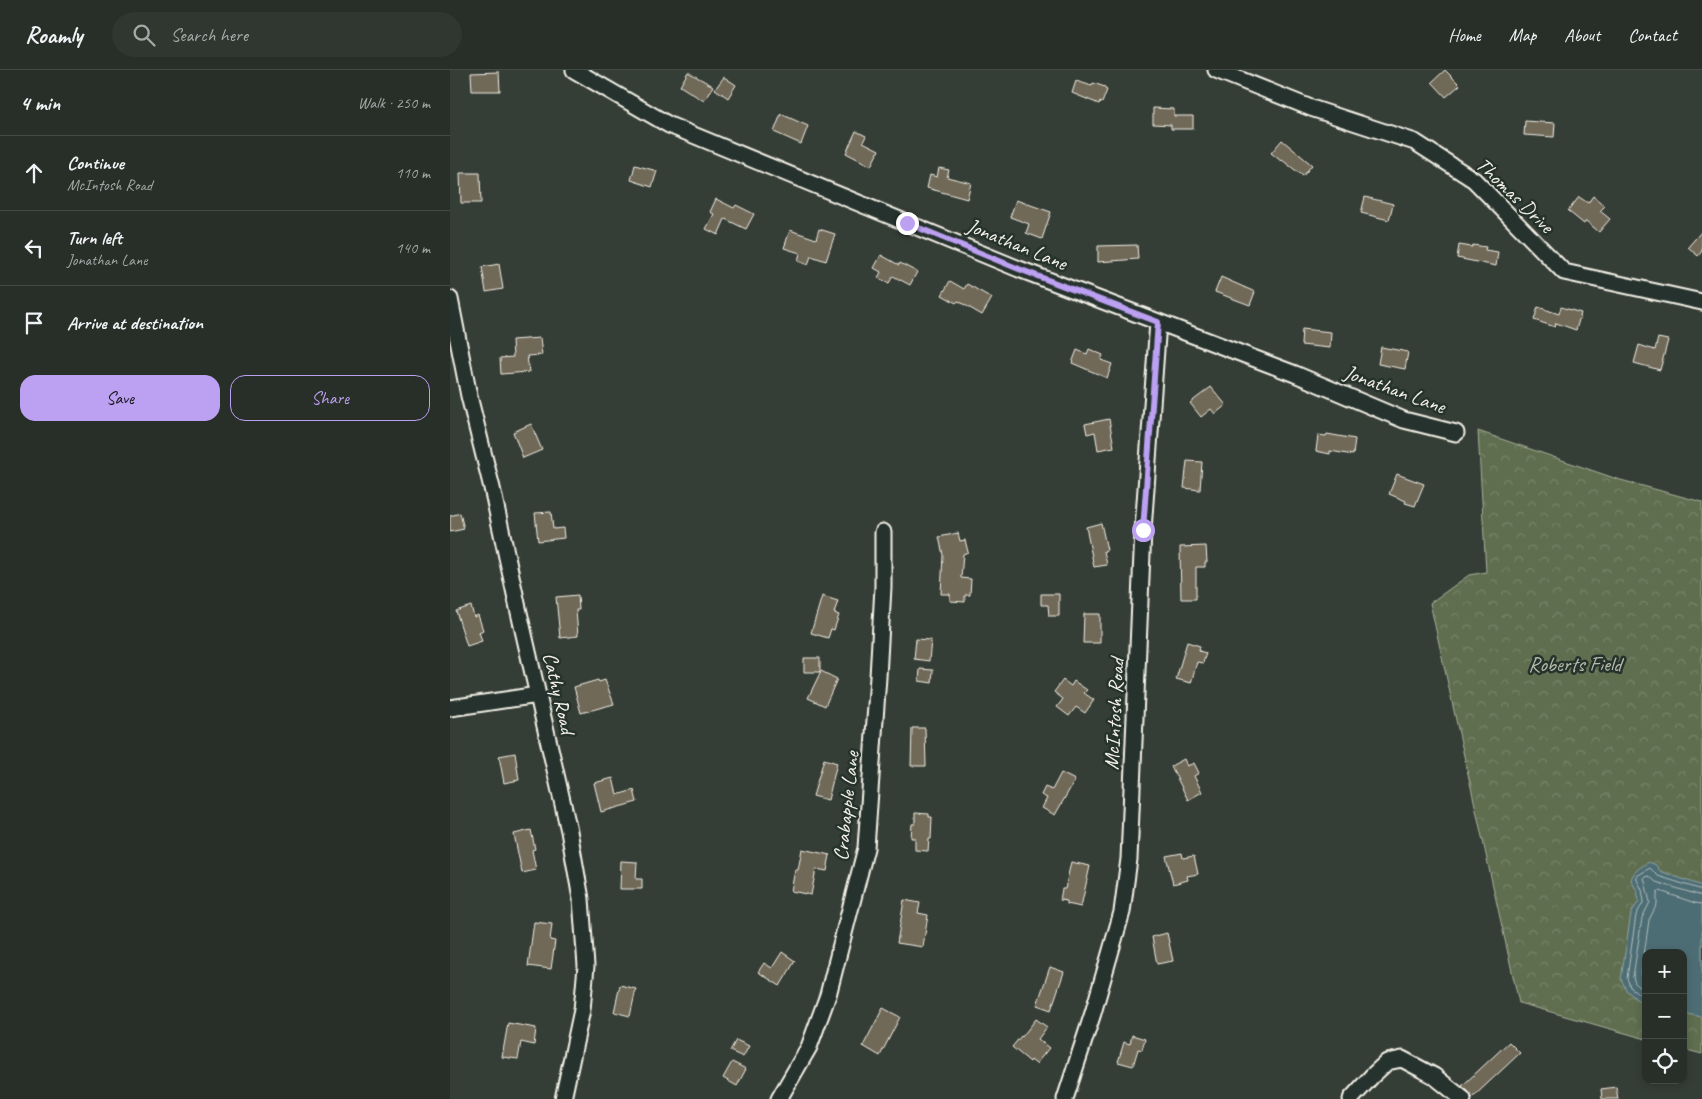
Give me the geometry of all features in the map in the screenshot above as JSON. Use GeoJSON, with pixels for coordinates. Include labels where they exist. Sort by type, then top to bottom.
{"type":"FeatureCollection","features":[{"type":"Feature","properties":{"kind":"street","name":"Jonathan Lane"},"geometry":{"type":"LineString","coordinates":[[574,70],[669,126],[1019,269],[1295,374],[1404,420],[1456,433]]}},
{"type":"Feature","properties":{"kind":"street","name":"Thomas Drive"},"geometry":{"type":"LineString","coordinates":[[1216,70],[1311,108],[1415,142],[1474,180],[1564,272],[1702,302]]}},
{"type":"Feature","properties":{"kind":"street","name":"Cathy Road"},"geometry":{"type":"LineString","coordinates":[[450,299],[470,396],[569,831],[581,898],[586,966],[582,1010],[563,1099]]}},
{"type":"Feature","properties":{"kind":"street","name":"McIntosh Road"},"geometry":{"type":"LineString","coordinates":[[1066,1099],[1122,912],[1129,859],[1143,530],[1158,322]]}},
{"type":"Feature","properties":{"kind":"street","name":"Crabapple Lane"},"geometry":{"type":"LineString","coordinates":[[779,1099],[809,1046],[828,996],[866,848],[883,587],[883,532]]}},
{"type":"Feature","properties":{"kind":"street"},"geometry":{"type":"LineString","coordinates":[[450,708],[538,695]]}},
{"type":"Feature","properties":{"kind":"street"},"geometry":{"type":"LineString","coordinates":[[1351,1099],[1388,1062],[1402,1058],[1434,1076],[1463,1099]]}},
{"type":"Feature","properties":{"kind":"green space","name":"Roberts Field"},"geometry":{"type":"Polygon","coordinates":[[[1478,431],[1617,479],[1702,502],[1702,1054],[1687,1050],[1687,949],[1642,949],[1642,1038],[1519,1003],[1430,603],[1469,575],[1486,572],[1478,431]]]}},
{"type":"Feature","properties":{"kind":"water"},"geometry":{"type":"Polygon","coordinates":[[[1649,862],[1656,865],[1660,871],[1702,886],[1702,1017],[1687,1014],[1687,949],[1642,949],[1642,1003],[1626,990],[1621,979],[1631,913],[1639,901],[1637,891],[1631,880],[1636,871],[1649,862]]]}},
{"type":"Feature","properties":{"kind":"building"},"geometry":{"type":"Polygon","coordinates":[[[1445,70],[1460,85],[1446,97],[1432,82],[1445,70]]]}},
{"type":"Feature","properties":{"kind":"building"},"geometry":{"type":"Polygon","coordinates":[[[499,72],[500,91],[472,91],[471,73],[499,72]]]}},
{"type":"Feature","properties":{"kind":"building"},"geometry":{"type":"Polygon","coordinates":[[[688,72],[713,86],[704,101],[680,86],[688,72]]]}},
{"type":"Feature","properties":{"kind":"building"},"geometry":{"type":"Polygon","coordinates":[[[724,77],[736,85],[728,98],[715,89],[724,77]]]}},
{"type":"Feature","properties":{"kind":"building"},"geometry":{"type":"Polygon","coordinates":[[[1076,81],[1092,86],[1093,83],[1105,87],[1107,90],[1102,103],[1100,102],[1099,104],[1072,93],[1076,81]]]}},
{"type":"Feature","properties":{"kind":"building"},"geometry":{"type":"Polygon","coordinates":[[[1153,108],[1174,109],[1174,116],[1193,116],[1193,129],[1171,129],[1171,125],[1153,124],[1153,108]]]}},
{"type":"Feature","properties":{"kind":"building"},"geometry":{"type":"Polygon","coordinates":[[[781,114],[808,126],[801,144],[774,132],[781,114]]]}},
{"type":"Feature","properties":{"kind":"building"},"geometry":{"type":"Polygon","coordinates":[[[1525,121],[1555,123],[1554,137],[1524,135],[1525,121]]]}},
{"type":"Feature","properties":{"kind":"building"},"geometry":{"type":"Polygon","coordinates":[[[856,131],[866,136],[863,142],[879,150],[871,166],[846,153],[856,131]]]}},
{"type":"Feature","properties":{"kind":"building"},"geometry":{"type":"Polygon","coordinates":[[[1282,140],[1312,165],[1303,176],[1271,153],[1282,140]]]}},
{"type":"Feature","properties":{"kind":"building"},"geometry":{"type":"Polygon","coordinates":[[[635,165],[657,171],[652,187],[631,180],[635,165]]]}},
{"type":"Feature","properties":{"kind":"building"},"geometry":{"type":"Polygon","coordinates":[[[939,168],[949,170],[947,177],[971,183],[967,199],[927,188],[930,175],[937,177],[939,168]]]}},
{"type":"Feature","properties":{"kind":"building"},"geometry":{"type":"Polygon","coordinates":[[[460,173],[480,173],[481,203],[461,203],[460,173]]]}},
{"type":"Feature","properties":{"kind":"building"},"geometry":{"type":"Polygon","coordinates":[[[1593,196],[1605,206],[1600,211],[1610,219],[1599,232],[1586,221],[1584,224],[1568,211],[1579,197],[1588,203],[1593,196]]]}},
{"type":"Feature","properties":{"kind":"building"},"geometry":{"type":"Polygon","coordinates":[[[1365,197],[1393,204],[1389,220],[1361,213],[1365,197]]]}},
{"type":"Feature","properties":{"kind":"building"},"geometry":{"type":"Polygon","coordinates":[[[716,199],[734,208],[736,205],[754,214],[746,229],[725,219],[718,235],[706,229],[714,214],[710,212],[716,199]]]}},
{"type":"Feature","properties":{"kind":"building"},"geometry":{"type":"Polygon","coordinates":[[[1016,200],[1051,212],[1042,239],[1026,233],[1029,224],[1010,217],[1016,200]]]}},
{"type":"Feature","properties":{"kind":"building"},"geometry":{"type":"Polygon","coordinates":[[[819,229],[835,234],[826,261],[811,256],[808,265],[798,261],[800,253],[784,248],[790,230],[816,239],[819,229]]]}},
{"type":"Feature","properties":{"kind":"building"},"geometry":{"type":"Polygon","coordinates":[[[1702,231],[1702,251],[1698,256],[1688,247],[1702,231]]]}},
{"type":"Feature","properties":{"kind":"building"},"geometry":{"type":"Polygon","coordinates":[[[1137,245],[1138,259],[1098,262],[1098,246],[1137,245]]]}},
{"type":"Feature","properties":{"kind":"building"},"geometry":{"type":"Polygon","coordinates":[[[1459,245],[1486,247],[1485,250],[1498,252],[1496,266],[1457,258],[1459,245]]]}},
{"type":"Feature","properties":{"kind":"building"},"geometry":{"type":"Polygon","coordinates":[[[881,255],[917,272],[910,285],[893,276],[889,283],[878,278],[881,272],[874,268],[881,255]]]}},
{"type":"Feature","properties":{"kind":"building"},"geometry":{"type":"Polygon","coordinates":[[[499,264],[503,289],[486,292],[482,267],[499,264]]]}},
{"type":"Feature","properties":{"kind":"building"},"geometry":{"type":"Polygon","coordinates":[[[1221,277],[1255,292],[1250,305],[1215,292],[1221,277]]]}},
{"type":"Feature","properties":{"kind":"building"},"geometry":{"type":"Polygon","coordinates":[[[950,281],[964,289],[967,284],[992,298],[982,315],[958,301],[956,303],[942,295],[950,281]]]}},
{"type":"Feature","properties":{"kind":"building"},"geometry":{"type":"Polygon","coordinates":[[[1538,307],[1559,314],[1561,307],[1581,313],[1576,330],[1556,323],[1555,327],[1534,320],[1538,307]]]}},
{"type":"Feature","properties":{"kind":"building"},"geometry":{"type":"Polygon","coordinates":[[[1302,329],[1331,332],[1330,348],[1301,345],[1302,329]]]}},
{"type":"Feature","properties":{"kind":"building"},"geometry":{"type":"Polygon","coordinates":[[[540,338],[542,355],[527,356],[529,372],[501,374],[500,358],[513,357],[512,340],[540,338]]]}},
{"type":"Feature","properties":{"kind":"building"},"geometry":{"type":"Polygon","coordinates":[[[1658,338],[1668,340],[1660,370],[1634,363],[1639,345],[1655,350],[1658,338]]]}},
{"type":"Feature","properties":{"kind":"building"},"geometry":{"type":"Polygon","coordinates":[[[1381,347],[1408,352],[1405,369],[1378,364],[1381,347]]]}},
{"type":"Feature","properties":{"kind":"building"},"geometry":{"type":"Polygon","coordinates":[[[1089,349],[1103,355],[1101,360],[1112,364],[1107,378],[1072,363],[1077,350],[1087,354],[1089,349]]]}},
{"type":"Feature","properties":{"kind":"building"},"geometry":{"type":"Polygon","coordinates":[[[1211,387],[1226,405],[1215,414],[1211,409],[1201,417],[1190,403],[1211,387]]]}},
{"type":"Feature","properties":{"kind":"building"},"geometry":{"type":"Polygon","coordinates":[[[1109,419],[1114,447],[1098,450],[1095,432],[1087,434],[1085,424],[1109,419]]]}},
{"type":"Feature","properties":{"kind":"building"},"geometry":{"type":"Polygon","coordinates":[[[531,424],[542,450],[523,458],[513,432],[531,424]]]}},
{"type":"Feature","properties":{"kind":"building"},"geometry":{"type":"Polygon","coordinates":[[[1327,434],[1355,439],[1353,455],[1330,451],[1330,454],[1316,451],[1318,435],[1326,436],[1327,434]]]}},
{"type":"Feature","properties":{"kind":"building"},"geometry":{"type":"Polygon","coordinates":[[[1187,461],[1202,462],[1200,490],[1184,488],[1187,461]]]}},
{"type":"Feature","properties":{"kind":"building"},"geometry":{"type":"Polygon","coordinates":[[[1397,474],[1424,484],[1415,506],[1389,494],[1397,474]]]}},
{"type":"Feature","properties":{"kind":"building"},"geometry":{"type":"Polygon","coordinates":[[[551,512],[553,529],[563,528],[564,538],[538,541],[535,513],[551,512]]]}},
{"type":"Feature","properties":{"kind":"building"},"geometry":{"type":"Polygon","coordinates":[[[460,513],[464,529],[450,532],[450,516],[460,513]]]}},
{"type":"Feature","properties":{"kind":"building"},"geometry":{"type":"Polygon","coordinates":[[[1101,523],[1107,550],[1104,551],[1107,565],[1094,567],[1086,527],[1101,523]]]}},
{"type":"Feature","properties":{"kind":"building"},"geometry":{"type":"Polygon","coordinates":[[[958,533],[960,541],[965,540],[968,552],[963,554],[961,578],[971,579],[970,595],[965,595],[965,602],[950,601],[950,594],[941,594],[943,555],[939,537],[958,533]]]}},
{"type":"Feature","properties":{"kind":"building"},"geometry":{"type":"Polygon","coordinates":[[[1206,546],[1207,562],[1205,562],[1205,567],[1196,567],[1196,599],[1181,599],[1180,547],[1206,546]]]}},
{"type":"Feature","properties":{"kind":"building"},"geometry":{"type":"Polygon","coordinates":[[[1041,594],[1059,594],[1059,616],[1049,616],[1048,605],[1041,605],[1041,594]]]}},
{"type":"Feature","properties":{"kind":"building"},"geometry":{"type":"Polygon","coordinates":[[[578,595],[579,610],[576,610],[578,636],[560,638],[556,597],[578,595]]]}},
{"type":"Feature","properties":{"kind":"building"},"geometry":{"type":"Polygon","coordinates":[[[822,596],[838,601],[834,613],[839,615],[834,630],[831,629],[828,638],[811,633],[822,596]]]}},
{"type":"Feature","properties":{"kind":"building"},"geometry":{"type":"Polygon","coordinates":[[[471,606],[474,617],[478,615],[483,630],[479,632],[482,641],[467,646],[456,611],[471,606]]]}},
{"type":"Feature","properties":{"kind":"building"},"geometry":{"type":"Polygon","coordinates":[[[1084,614],[1100,614],[1100,643],[1083,643],[1084,614]]]}},
{"type":"Feature","properties":{"kind":"building"},"geometry":{"type":"Polygon","coordinates":[[[916,639],[931,640],[929,661],[914,659],[916,639]]]}},
{"type":"Feature","properties":{"kind":"building"},"geometry":{"type":"Polygon","coordinates":[[[1187,642],[1200,646],[1199,651],[1206,653],[1203,663],[1197,662],[1191,683],[1176,679],[1187,642]]]}},
{"type":"Feature","properties":{"kind":"building"},"geometry":{"type":"Polygon","coordinates":[[[804,658],[820,658],[820,672],[804,672],[804,658]]]}},
{"type":"Feature","properties":{"kind":"building"},"geometry":{"type":"Polygon","coordinates":[[[920,669],[933,670],[932,683],[919,681],[920,669]]]}},
{"type":"Feature","properties":{"kind":"building"},"geometry":{"type":"Polygon","coordinates":[[[821,671],[837,679],[825,706],[808,698],[821,671]]]}},
{"type":"Feature","properties":{"kind":"building"},"geometry":{"type":"Polygon","coordinates":[[[598,680],[599,682],[605,680],[614,704],[581,713],[574,687],[598,680]]]}},
{"type":"Feature","properties":{"kind":"building"},"geometry":{"type":"Polygon","coordinates":[[[1063,680],[1071,686],[1074,681],[1087,690],[1084,693],[1094,700],[1085,713],[1076,707],[1069,716],[1057,707],[1063,699],[1054,692],[1063,680]]]}},
{"type":"Feature","properties":{"kind":"building"},"geometry":{"type":"Polygon","coordinates":[[[912,728],[925,728],[926,766],[911,766],[912,728]]]}},
{"type":"Feature","properties":{"kind":"building"},"geometry":{"type":"Polygon","coordinates":[[[515,753],[519,780],[504,783],[499,756],[515,753]]]}},
{"type":"Feature","properties":{"kind":"building"},"geometry":{"type":"Polygon","coordinates":[[[824,759],[837,763],[828,800],[813,796],[824,759]]]}},
{"type":"Feature","properties":{"kind":"building"},"geometry":{"type":"Polygon","coordinates":[[[1184,759],[1187,766],[1194,763],[1199,773],[1194,776],[1202,792],[1188,800],[1171,766],[1184,759]]]}},
{"type":"Feature","properties":{"kind":"building"},"geometry":{"type":"Polygon","coordinates":[[[1061,773],[1075,780],[1055,815],[1042,808],[1047,798],[1041,795],[1045,787],[1052,790],[1061,773]]]}},
{"type":"Feature","properties":{"kind":"building"},"geometry":{"type":"Polygon","coordinates":[[[613,778],[617,795],[634,790],[637,802],[601,812],[594,783],[613,778]]]}},
{"type":"Feature","properties":{"kind":"building"},"geometry":{"type":"Polygon","coordinates":[[[915,813],[929,814],[929,817],[932,817],[931,839],[929,839],[928,851],[915,850],[915,838],[911,838],[912,824],[915,824],[915,813]]]}},
{"type":"Feature","properties":{"kind":"building"},"geometry":{"type":"Polygon","coordinates":[[[531,830],[535,849],[532,850],[536,870],[522,873],[514,834],[531,830]]]}},
{"type":"Feature","properties":{"kind":"building"},"geometry":{"type":"Polygon","coordinates":[[[802,849],[830,855],[827,871],[816,869],[811,895],[791,891],[802,849]]]}},
{"type":"Feature","properties":{"kind":"building"},"geometry":{"type":"Polygon","coordinates":[[[1182,853],[1183,858],[1194,856],[1198,874],[1187,876],[1188,880],[1173,884],[1166,856],[1182,853]]]}},
{"type":"Feature","properties":{"kind":"building"},"geometry":{"type":"Polygon","coordinates":[[[621,861],[637,862],[636,879],[642,879],[642,889],[620,889],[621,861]]]}},
{"type":"Feature","properties":{"kind":"building"},"geometry":{"type":"Polygon","coordinates":[[[1071,862],[1090,866],[1081,907],[1067,904],[1067,901],[1060,900],[1062,889],[1065,889],[1071,862]]]}},
{"type":"Feature","properties":{"kind":"building"},"geometry":{"type":"Polygon","coordinates":[[[904,900],[920,903],[918,913],[928,915],[923,947],[897,943],[904,900]]]}},
{"type":"Feature","properties":{"kind":"building"},"geometry":{"type":"Polygon","coordinates":[[[534,922],[552,924],[550,940],[555,941],[551,969],[528,966],[534,922]]]}},
{"type":"Feature","properties":{"kind":"building"},"geometry":{"type":"Polygon","coordinates":[[[1167,933],[1173,961],[1157,964],[1152,937],[1167,933]]]}},
{"type":"Feature","properties":{"kind":"building"},"geometry":{"type":"Polygon","coordinates":[[[782,952],[795,961],[780,986],[758,972],[764,963],[772,968],[782,952]]]}},
{"type":"Feature","properties":{"kind":"building"},"geometry":{"type":"Polygon","coordinates":[[[1050,967],[1064,972],[1051,1010],[1037,1005],[1050,967]]]}},
{"type":"Feature","properties":{"kind":"building"},"geometry":{"type":"Polygon","coordinates":[[[620,985],[636,989],[630,1016],[614,1012],[620,985]]]}},
{"type":"Feature","properties":{"kind":"building"},"geometry":{"type":"Polygon","coordinates":[[[883,1008],[900,1017],[880,1056],[863,1046],[883,1008]]]}},
{"type":"Feature","properties":{"kind":"building"},"geometry":{"type":"Polygon","coordinates":[[[1036,1019],[1047,1027],[1038,1039],[1049,1048],[1036,1064],[1031,1060],[1030,1062],[1012,1047],[1036,1019]]]}},
{"type":"Feature","properties":{"kind":"building"},"geometry":{"type":"Polygon","coordinates":[[[508,1023],[536,1028],[534,1045],[521,1042],[518,1059],[502,1057],[508,1023]]]}},
{"type":"Feature","properties":{"kind":"building"},"geometry":{"type":"Polygon","coordinates":[[[1132,1035],[1145,1039],[1142,1050],[1138,1049],[1133,1066],[1118,1062],[1124,1042],[1130,1044],[1132,1035]]]}},
{"type":"Feature","properties":{"kind":"building"},"geometry":{"type":"Polygon","coordinates":[[[736,1040],[749,1046],[743,1057],[730,1051],[736,1040]]]}},
{"type":"Feature","properties":{"kind":"building"},"geometry":{"type":"Polygon","coordinates":[[[1509,1042],[1520,1053],[1472,1098],[1469,1092],[1462,1086],[1509,1042]]]}},
{"type":"Feature","properties":{"kind":"building"},"geometry":{"type":"Polygon","coordinates":[[[732,1062],[746,1069],[737,1086],[723,1078],[732,1062]]]}},
{"type":"Feature","properties":{"kind":"building"},"geometry":{"type":"Polygon","coordinates":[[[1616,1087],[1618,1099],[1602,1099],[1601,1089],[1616,1087]]]}},
{"type":"Feature","properties":{"kind":"route"},"geometry":{"type":"LineString","coordinates":[[907,223],[1019,269],[1158,322],[1143,530]]}}]}
